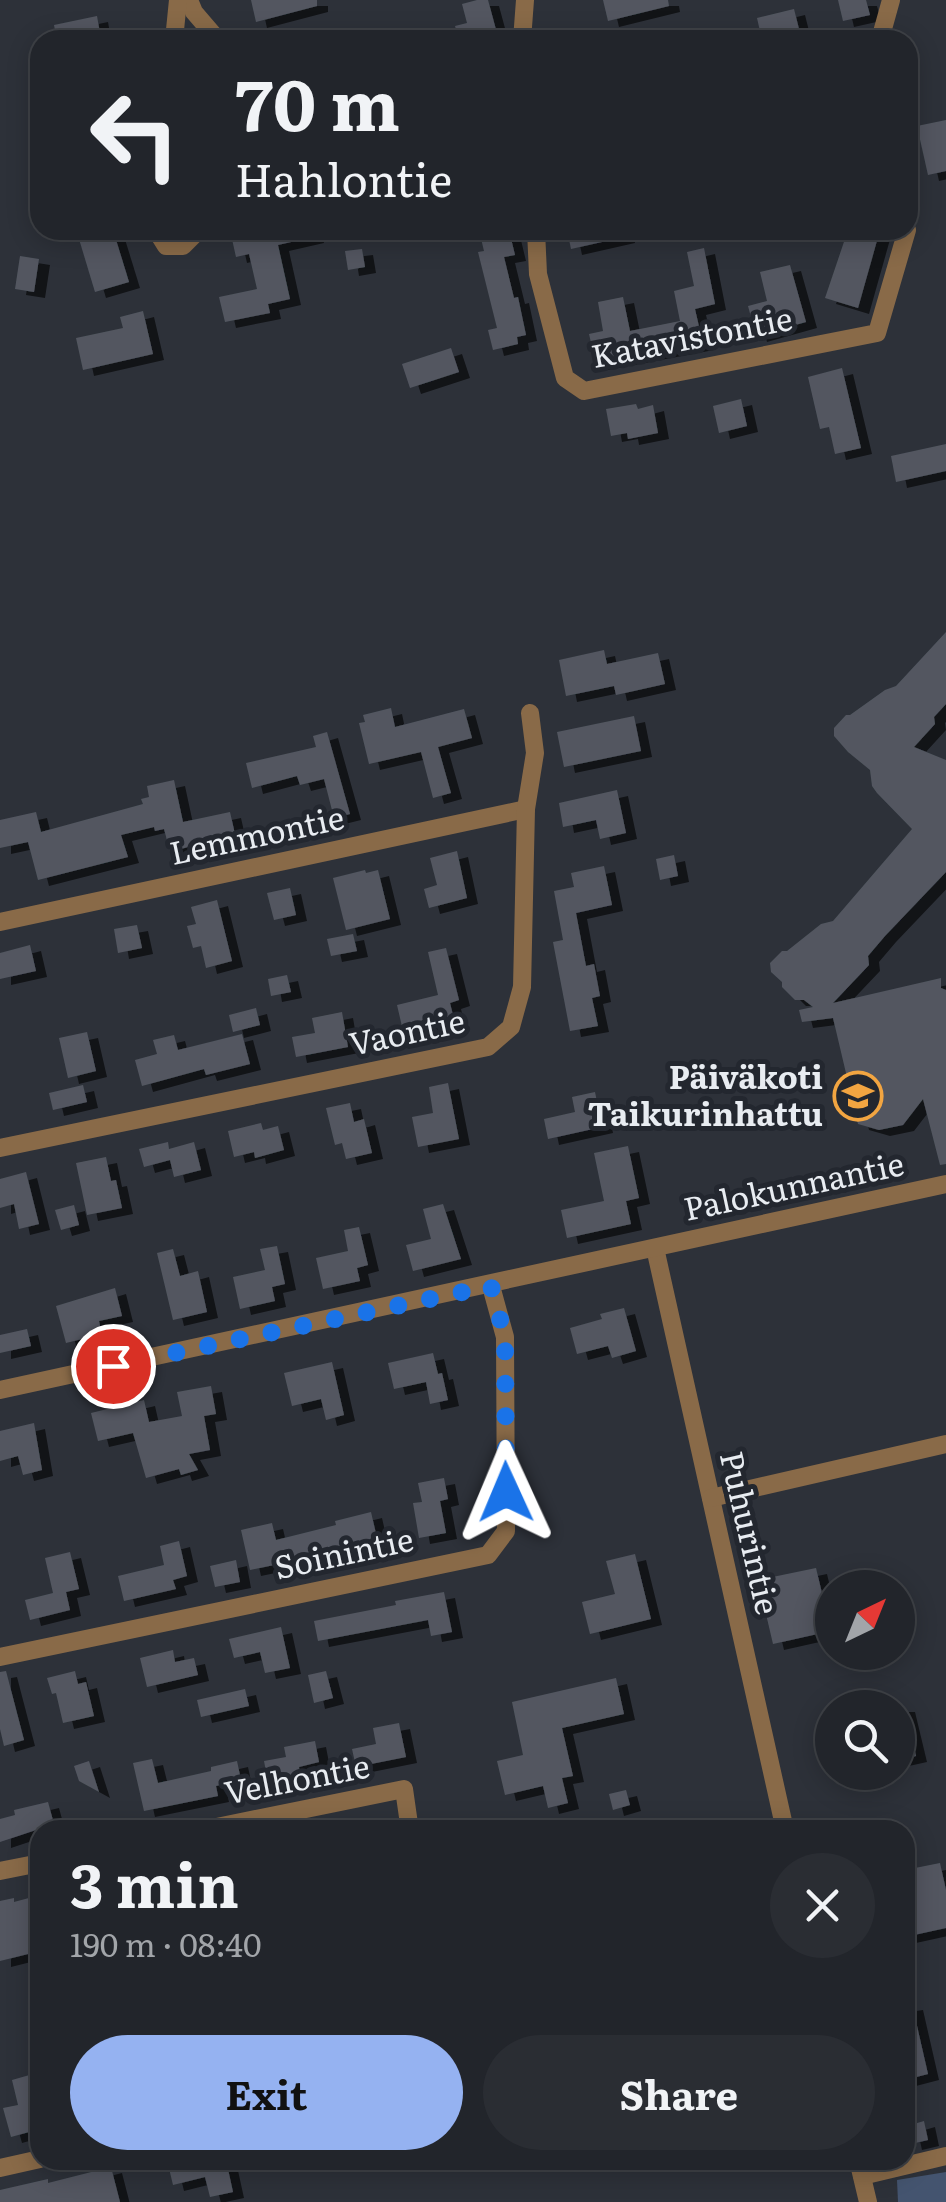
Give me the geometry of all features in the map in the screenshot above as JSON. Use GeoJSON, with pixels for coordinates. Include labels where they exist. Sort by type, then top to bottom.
{"type":"FeatureCollection","features":[{"type":"Feature","properties":{"kind":"street"},"geometry":{"type":"LineString","coordinates":[[175,30],[178,0]]}},
{"type":"Feature","properties":{"kind":"street"},"geometry":{"type":"LineString","coordinates":[[188,0],[209,30]]}},
{"type":"Feature","properties":{"kind":"street"},"geometry":{"type":"LineString","coordinates":[[523,30],[525,0]]}},
{"type":"Feature","properties":{"kind":"street"},"geometry":{"type":"LineString","coordinates":[[883,30],[891,0]]}},
{"type":"Feature","properties":{"kind":"street"},"geometry":{"type":"LineString","coordinates":[[162,240],[166,246],[183,246],[189,240]]}},
{"type":"Feature","properties":{"kind":"street","name":"Katavistontie"},"geometry":{"type":"LineString","coordinates":[[536,240],[538,274],[565,378],[584,391],[877,333],[904,240]]}},
{"type":"Feature","properties":{"kind":"street","name":"Vaontie"},"geometry":{"type":"LineString","coordinates":[[0,1148],[488,1046],[510,1026],[522,986],[526,809],[535,753],[530,713]]}},
{"type":"Feature","properties":{"kind":"street","name":"Lemmontie"},"geometry":{"type":"LineString","coordinates":[[0,922],[526,809]]}},
{"type":"Feature","properties":{"kind":"street","name":"Palokunnantie"},"geometry":{"type":"LineString","coordinates":[[0,1390],[946,1184]]}},
{"type":"Feature","properties":{"kind":"street","name":"Puhurintie"},"geometry":{"type":"LineString","coordinates":[[655,1248],[783,1820]]}},
{"type":"Feature","properties":{"kind":"street","name":"Soinintie"},"geometry":{"type":"LineString","coordinates":[[0,1657],[488,1555],[506,1531],[505,1337],[491,1286]]}},
{"type":"Feature","properties":{"kind":"street"},"geometry":{"type":"LineString","coordinates":[[711,1498],[946,1444]]}},
{"type":"Feature","properties":{"kind":"street","name":"Velhontie"},"geometry":{"type":"LineString","coordinates":[[251,1820],[404,1789],[408,1820]]}},
{"type":"Feature","properties":{"kind":"street"},"geometry":{"type":"LineString","coordinates":[[0,1871],[30,1865]]}},
{"type":"Feature","properties":{"kind":"street"},"geometry":{"type":"LineString","coordinates":[[915,2160],[946,2156]]}},
{"type":"Feature","properties":{"kind":"street"},"geometry":{"type":"LineString","coordinates":[[0,2168],[30,2161]]}},
{"type":"Feature","properties":{"kind":"street"},"geometry":{"type":"LineString","coordinates":[[860,2170],[868,2202]]}},
{"type":"Feature","properties":{"kind":"shaded area"},"geometry":{"type":"Polygon","coordinates":[[[946,2172],[946,2202],[898,2202],[897,2180],[946,2172]]]}},
{"type":"Feature","properties":{"kind":"building"},"geometry":{"type":"Polygon","coordinates":[[[251,0],[317,0],[317,6],[256,22],[251,0]]]}},
{"type":"Feature","properties":{"kind":"building"},"geometry":{"type":"Polygon","coordinates":[[[488,0],[496,30],[456,30],[455,26],[467,23],[462,4],[488,0]]]}},
{"type":"Feature","properties":{"kind":"building"},"geometry":{"type":"Polygon","coordinates":[[[603,0],[668,0],[669,6],[608,21],[603,0]]]}},
{"type":"Feature","properties":{"kind":"building"},"geometry":{"type":"Polygon","coordinates":[[[838,0],[866,0],[870,15],[843,21],[838,0]]]}},
{"type":"Feature","properties":{"kind":"building"},"geometry":{"type":"Polygon","coordinates":[[[794,9],[799,30],[760,30],[757,18],[794,9]]]}},
{"type":"Feature","properties":{"kind":"building"},"geometry":{"type":"Polygon","coordinates":[[[97,16],[99,30],[55,30],[54,25],[97,16]]]}},
{"type":"Feature","properties":{"kind":"building"},"geometry":{"type":"Polygon","coordinates":[[[946,120],[946,171],[928,175],[918,126],[946,120]]]}},
{"type":"Feature","properties":{"kind":"building"},"geometry":{"type":"Polygon","coordinates":[[[79,240],[116,240],[129,282],[95,292],[79,240]]]}},
{"type":"Feature","properties":{"kind":"building"},"geometry":{"type":"Polygon","coordinates":[[[232,240],[300,240],[278,245],[290,299],[268,304],[270,313],[225,322],[219,297],[257,289],[249,254],[236,257],[232,240]]]}},
{"type":"Feature","properties":{"kind":"building"},"geometry":{"type":"Polygon","coordinates":[[[481,240],[511,240],[515,255],[504,257],[526,335],[517,337],[518,344],[493,350],[488,330],[497,328],[478,252],[484,251],[481,240]]]}},
{"type":"Feature","properties":{"kind":"building"},"geometry":{"type":"Polygon","coordinates":[[[569,240],[611,240],[571,249],[569,240]]]}},
{"type":"Feature","properties":{"kind":"building"},"geometry":{"type":"Polygon","coordinates":[[[845,240],[877,240],[858,308],[825,298],[845,240]]]}},
{"type":"Feature","properties":{"kind":"building"},"geometry":{"type":"Polygon","coordinates":[[[704,248],[715,304],[695,309],[703,344],[596,364],[589,334],[603,331],[598,302],[623,297],[630,331],[680,321],[674,291],[694,286],[687,252],[704,248]]]}},
{"type":"Feature","properties":{"kind":"building"},"geometry":{"type":"Polygon","coordinates":[[[362,249],[365,267],[348,270],[345,251],[362,249]]]}},
{"type":"Feature","properties":{"kind":"building"},"geometry":{"type":"Polygon","coordinates":[[[20,256],[39,259],[34,292],[15,289],[20,256]]]}},
{"type":"Feature","properties":{"kind":"building"},"geometry":{"type":"Polygon","coordinates":[[[790,265],[806,322],[756,336],[748,306],[767,301],[760,272],[790,265]]]}},
{"type":"Feature","properties":{"kind":"building"},"geometry":{"type":"Polygon","coordinates":[[[143,311],[153,354],[83,370],[76,338],[123,328],[120,317],[143,311]]]}},
{"type":"Feature","properties":{"kind":"building"},"geometry":{"type":"Polygon","coordinates":[[[451,348],[459,372],[410,388],[402,364],[451,348]]]}},
{"type":"Feature","properties":{"kind":"building"},"geometry":{"type":"Polygon","coordinates":[[[842,368],[861,448],[835,454],[829,427],[820,429],[808,377],[842,368]]]}},
{"type":"Feature","properties":{"kind":"building"},"geometry":{"type":"Polygon","coordinates":[[[741,399],[747,426],[719,433],[713,406],[741,399]]]}},
{"type":"Feature","properties":{"kind":"building"},"geometry":{"type":"Polygon","coordinates":[[[636,404],[638,409],[653,405],[658,433],[628,439],[627,433],[611,436],[606,409],[636,404]]]}},
{"type":"Feature","properties":{"kind":"building"},"geometry":{"type":"Polygon","coordinates":[[[946,444],[946,471],[896,482],[891,456],[946,444]]]}},
{"type":"Feature","properties":{"kind":"building"},"geometry":{"type":"Polygon","coordinates":[[[946,632],[946,704],[934,717],[935,724],[914,747],[946,760],[946,872],[885,936],[868,956],[869,965],[833,1003],[941,978],[941,988],[946,990],[946,1164],[940,1165],[923,1099],[903,1125],[879,1130],[858,1124],[833,1018],[802,1022],[799,1010],[813,1007],[804,1000],[795,1000],[782,987],[771,972],[770,963],[821,924],[833,921],[912,829],[877,793],[870,770],[834,736],[834,728],[846,715],[896,686],[946,632]]]}},
{"type":"Feature","properties":{"kind":"building"},"geometry":{"type":"Polygon","coordinates":[[[604,650],[607,664],[658,653],[665,684],[616,695],[614,686],[566,696],[559,660],[604,650]]]}},
{"type":"Feature","properties":{"kind":"building"},"geometry":{"type":"Polygon","coordinates":[[[391,708],[395,727],[464,709],[472,738],[438,747],[451,793],[433,798],[421,752],[369,764],[359,723],[365,722],[363,715],[391,708]]]}},
{"type":"Feature","properties":{"kind":"building"},"geometry":{"type":"Polygon","coordinates":[[[634,716],[641,751],[564,767],[557,732],[634,716]]]}},
{"type":"Feature","properties":{"kind":"building"},"geometry":{"type":"Polygon","coordinates":[[[327,732],[350,814],[334,818],[324,779],[300,785],[297,776],[252,788],[246,763],[316,747],[313,736],[327,732]]]}},
{"type":"Feature","properties":{"kind":"building"},"geometry":{"type":"Polygon","coordinates":[[[174,780],[183,822],[230,812],[235,834],[170,852],[164,829],[155,831],[154,827],[121,835],[128,857],[38,880],[28,842],[0,848],[0,820],[36,812],[41,832],[143,804],[141,799],[149,797],[147,786],[174,780]]]}},
{"type":"Feature","properties":{"kind":"building"},"geometry":{"type":"Polygon","coordinates":[[[617,790],[626,833],[600,839],[596,820],[563,827],[559,803],[617,790]]]}},
{"type":"Feature","properties":{"kind":"building"},"geometry":{"type":"Polygon","coordinates":[[[457,851],[467,898],[429,908],[424,889],[437,885],[430,858],[457,851]]]}},
{"type":"Feature","properties":{"kind":"building"},"geometry":{"type":"Polygon","coordinates":[[[674,855],[678,876],[660,880],[656,859],[674,855]]]}},
{"type":"Feature","properties":{"kind":"building"},"geometry":{"type":"Polygon","coordinates":[[[604,866],[612,905],[576,913],[586,966],[594,964],[600,996],[592,998],[598,1026],[570,1031],[553,942],[563,940],[554,891],[574,887],[571,873],[604,866]]]}},
{"type":"Feature","properties":{"kind":"building"},"geometry":{"type":"Polygon","coordinates":[[[378,870],[390,919],[346,930],[333,878],[378,870]]]}},
{"type":"Feature","properties":{"kind":"building"},"geometry":{"type":"Polygon","coordinates":[[[290,888],[296,915],[274,920],[267,893],[290,888]]]}},
{"type":"Feature","properties":{"kind":"building"},"geometry":{"type":"Polygon","coordinates":[[[217,900],[232,961],[206,968],[201,946],[193,948],[187,926],[196,924],[191,907],[217,900]]]}},
{"type":"Feature","properties":{"kind":"building"},"geometry":{"type":"Polygon","coordinates":[[[137,925],[142,948],[118,953],[114,929],[137,925]]]}},
{"type":"Feature","properties":{"kind":"building"},"geometry":{"type":"Polygon","coordinates":[[[353,934],[357,951],[331,956],[327,939],[353,934]]]}},
{"type":"Feature","properties":{"kind":"building"},"geometry":{"type":"Polygon","coordinates":[[[30,945],[36,971],[0,979],[0,953],[30,945]]]}},
{"type":"Feature","properties":{"kind":"building"},"geometry":{"type":"Polygon","coordinates":[[[446,948],[459,1000],[450,1003],[455,1023],[404,1035],[397,1005],[438,995],[428,952],[446,948]]]}},
{"type":"Feature","properties":{"kind":"building"},"geometry":{"type":"Polygon","coordinates":[[[287,975],[291,992],[271,996],[268,979],[287,975]]]}},
{"type":"Feature","properties":{"kind":"building"},"geometry":{"type":"Polygon","coordinates":[[[256,1008],[260,1025],[233,1032],[229,1015],[256,1008]]]}},
{"type":"Feature","properties":{"kind":"building"},"geometry":{"type":"Polygon","coordinates":[[[342,1012],[348,1047],[296,1057],[292,1037],[315,1033],[312,1018],[342,1012]]]}},
{"type":"Feature","properties":{"kind":"building"},"geometry":{"type":"Polygon","coordinates":[[[87,1032],[96,1071],[68,1078],[59,1038],[87,1032]]]}},
{"type":"Feature","properties":{"kind":"building"},"geometry":{"type":"Polygon","coordinates":[[[242,1034],[250,1064],[206,1075],[204,1069],[142,1086],[135,1060],[157,1054],[153,1040],[174,1035],[178,1050],[242,1034]]]}},
{"type":"Feature","properties":{"kind":"building"},"geometry":{"type":"Polygon","coordinates":[[[448,1083],[459,1139],[418,1147],[412,1117],[433,1113],[429,1087],[448,1083]]]}},
{"type":"Feature","properties":{"kind":"building"},"geometry":{"type":"Polygon","coordinates":[[[83,1085],[87,1102],[53,1110],[49,1093],[83,1085]]]}},
{"type":"Feature","properties":{"kind":"building"},"geometry":{"type":"Polygon","coordinates":[[[595,1092],[602,1127],[548,1139],[544,1119],[575,1112],[572,1097],[595,1092]]]}},
{"type":"Feature","properties":{"kind":"building"},"geometry":{"type":"Polygon","coordinates":[[[350,1103],[354,1122],[364,1119],[372,1153],[346,1159],[342,1143],[335,1145],[326,1108],[350,1103]]]}},
{"type":"Feature","properties":{"kind":"building"},"geometry":{"type":"Polygon","coordinates":[[[261,1123],[263,1130],[278,1126],[284,1150],[255,1158],[254,1152],[234,1157],[228,1131],[261,1123]]]}},
{"type":"Feature","properties":{"kind":"building"},"geometry":{"type":"Polygon","coordinates":[[[168,1142],[169,1149],[194,1142],[201,1170],[174,1177],[170,1160],[144,1167],[139,1149],[168,1142]]]}},
{"type":"Feature","properties":{"kind":"building"},"geometry":{"type":"Polygon","coordinates":[[[628,1146],[639,1198],[626,1201],[631,1224],[567,1238],[561,1210],[604,1201],[594,1153],[628,1146]]]}},
{"type":"Feature","properties":{"kind":"building"},"geometry":{"type":"Polygon","coordinates":[[[106,1157],[122,1208],[87,1215],[76,1163],[106,1157]]]}},
{"type":"Feature","properties":{"kind":"building"},"geometry":{"type":"Polygon","coordinates":[[[26,1172],[39,1224],[19,1229],[14,1204],[0,1208],[0,1179],[26,1172]]]}},
{"type":"Feature","properties":{"kind":"building"},"geometry":{"type":"Polygon","coordinates":[[[443,1204],[461,1259],[413,1271],[406,1245],[431,1239],[423,1209],[443,1204]]]}},
{"type":"Feature","properties":{"kind":"building"},"geometry":{"type":"Polygon","coordinates":[[[74,1205],[79,1225],[61,1230],[55,1210],[74,1205]]]}},
{"type":"Feature","properties":{"kind":"building"},"geometry":{"type":"Polygon","coordinates":[[[359,1227],[368,1265],[357,1268],[360,1281],[323,1289],[316,1258],[348,1251],[344,1230],[359,1227]]]}},
{"type":"Feature","properties":{"kind":"building"},"geometry":{"type":"Polygon","coordinates":[[[277,1246],[285,1284],[272,1287],[275,1301],[240,1309],[233,1277],[265,1270],[260,1249],[277,1246]]]}},
{"type":"Feature","properties":{"kind":"building"},"geometry":{"type":"Polygon","coordinates":[[[173,1249],[180,1276],[198,1271],[207,1312],[173,1320],[157,1253],[173,1249]]]}},
{"type":"Feature","properties":{"kind":"building"},"geometry":{"type":"Polygon","coordinates":[[[115,1288],[122,1316],[99,1321],[102,1334],[66,1343],[56,1306],[115,1288]]]}},
{"type":"Feature","properties":{"kind":"building"},"geometry":{"type":"Polygon","coordinates":[[[624,1308],[636,1351],[612,1358],[608,1346],[577,1354],[570,1328],[624,1308]]]}},
{"type":"Feature","properties":{"kind":"building"},"geometry":{"type":"Polygon","coordinates":[[[27,1329],[31,1346],[0,1353],[0,1335],[27,1329]]]}},
{"type":"Feature","properties":{"kind":"building"},"geometry":{"type":"Polygon","coordinates":[[[433,1353],[448,1400],[430,1404],[426,1382],[394,1389],[388,1363],[433,1353]]]}},
{"type":"Feature","properties":{"kind":"building"},"geometry":{"type":"Polygon","coordinates":[[[332,1362],[344,1415],[326,1420],[321,1399],[292,1406],[284,1373],[332,1362]]]}},
{"type":"Feature","properties":{"kind":"building"},"geometry":{"type":"Polygon","coordinates":[[[211,1386],[216,1414],[204,1416],[210,1450],[189,1454],[198,1470],[181,1475],[179,1469],[146,1478],[133,1433],[98,1441],[91,1413],[144,1400],[149,1422],[182,1416],[177,1392],[211,1386]]]}},
{"type":"Feature","properties":{"kind":"building"},"geometry":{"type":"Polygon","coordinates":[[[34,1423],[42,1470],[23,1475],[18,1456],[0,1461],[0,1431],[34,1423]]]}},
{"type":"Feature","properties":{"kind":"building"},"geometry":{"type":"Polygon","coordinates":[[[444,1478],[448,1499],[440,1501],[446,1533],[419,1538],[413,1503],[422,1502],[418,1483],[444,1478]]]}},
{"type":"Feature","properties":{"kind":"building"},"geometry":{"type":"Polygon","coordinates":[[[371,1512],[377,1538],[343,1546],[345,1555],[250,1570],[241,1530],[272,1523],[276,1540],[371,1512]]]}},
{"type":"Feature","properties":{"kind":"building"},"geometry":{"type":"Polygon","coordinates":[[[179,1541],[187,1576],[173,1580],[176,1589],[124,1601],[118,1576],[164,1565],[160,1546],[179,1541]]]}},
{"type":"Feature","properties":{"kind":"building"},"geometry":{"type":"Polygon","coordinates":[[[70,1552],[79,1589],[66,1592],[70,1610],[30,1620],[25,1600],[53,1593],[45,1558],[70,1552]]]}},
{"type":"Feature","properties":{"kind":"building"},"geometry":{"type":"Polygon","coordinates":[[[635,1554],[651,1619],[590,1634],[582,1602],[615,1594],[606,1561],[635,1554]]]}},
{"type":"Feature","properties":{"kind":"building"},"geometry":{"type":"Polygon","coordinates":[[[236,1560],[240,1582],[215,1587],[210,1566],[236,1560]]]}},
{"type":"Feature","properties":{"kind":"building"},"geometry":{"type":"Polygon","coordinates":[[[816,1568],[815,1635],[773,1644],[758,1580],[816,1568]]]}},
{"type":"Feature","properties":{"kind":"building"},"geometry":{"type":"Polygon","coordinates":[[[444,1592],[452,1632],[431,1636],[428,1620],[318,1641],[314,1621],[444,1592]]]}},
{"type":"Feature","properties":{"kind":"building"},"geometry":{"type":"Polygon","coordinates":[[[281,1627],[290,1668],[265,1673],[260,1652],[234,1658],[229,1639],[281,1627]]]}},
{"type":"Feature","properties":{"kind":"building"},"geometry":{"type":"Polygon","coordinates":[[[173,1650],[175,1662],[194,1658],[198,1675],[147,1687],[140,1658],[173,1650]]]}},
{"type":"Feature","properties":{"kind":"building"},"geometry":{"type":"Polygon","coordinates":[[[6,1671],[24,1740],[4,1746],[0,1729],[0,1672],[6,1671]]]}},
{"type":"Feature","properties":{"kind":"building"},"geometry":{"type":"Polygon","coordinates":[[[75,1671],[78,1684],[86,1682],[94,1716],[63,1723],[56,1693],[52,1694],[47,1678],[75,1671]]]}},
{"type":"Feature","properties":{"kind":"building"},"geometry":{"type":"Polygon","coordinates":[[[326,1671],[333,1698],[314,1703],[308,1675],[326,1671]]]}},
{"type":"Feature","properties":{"kind":"building"},"geometry":{"type":"Polygon","coordinates":[[[616,1678],[624,1714],[562,1728],[573,1776],[562,1778],[568,1803],[548,1808],[543,1786],[505,1795],[497,1761],[523,1755],[512,1702],[616,1678]]]}},
{"type":"Feature","properties":{"kind":"building"},"geometry":{"type":"Polygon","coordinates":[[[245,1689],[249,1706],[201,1717],[197,1700],[245,1689]]]}},
{"type":"Feature","properties":{"kind":"building"},"geometry":{"type":"Polygon","coordinates":[[[399,1723],[406,1757],[356,1767],[352,1749],[376,1744],[373,1728],[399,1723]]]}},
{"type":"Feature","properties":{"kind":"building"},"geometry":{"type":"Polygon","coordinates":[[[315,1741],[319,1762],[299,1767],[301,1781],[269,1787],[264,1761],[286,1757],[284,1747],[315,1741]]]}},
{"type":"Feature","properties":{"kind":"building"},"geometry":{"type":"Polygon","coordinates":[[[152,1759],[158,1783],[237,1761],[241,1780],[216,1786],[218,1796],[144,1811],[133,1763],[152,1759]]]}},
{"type":"Feature","properties":{"kind":"building"},"geometry":{"type":"Polygon","coordinates":[[[89,1761],[99,1792],[79,1781],[74,1766],[89,1761]]]}},
{"type":"Feature","properties":{"kind":"building"},"geometry":{"type":"Polygon","coordinates":[[[626,1790],[630,1805],[613,1810],[609,1794],[626,1790]]]}},
{"type":"Feature","properties":{"kind":"building"},"geometry":{"type":"Polygon","coordinates":[[[48,1802],[53,1820],[30,1820],[30,1832],[0,1842],[0,1819],[15,1815],[14,1810],[48,1802]]]}},
{"type":"Feature","properties":{"kind":"building"},"geometry":{"type":"Polygon","coordinates":[[[940,1863],[946,1890],[946,1928],[915,1935],[915,1868],[940,1863]]]}},
{"type":"Feature","properties":{"kind":"building"},"geometry":{"type":"Polygon","coordinates":[[[14,1898],[14,1902],[30,1898],[30,1954],[0,1961],[0,1901],[14,1898]]]}},
{"type":"Feature","properties":{"kind":"building"},"geometry":{"type":"Polygon","coordinates":[[[915,2017],[928,2074],[915,2077],[915,2017]]]}},
{"type":"Feature","properties":{"kind":"building"},"geometry":{"type":"Polygon","coordinates":[[[30,2075],[30,2132],[11,2137],[3,2108],[18,2105],[12,2080],[30,2075]]]}},
{"type":"Feature","properties":{"kind":"building"},"geometry":{"type":"Polygon","coordinates":[[[924,2121],[928,2140],[915,2143],[915,2124],[924,2121]]]}},
{"type":"Feature","properties":{"kind":"building"},"geometry":{"type":"Polygon","coordinates":[[[112,2170],[120,2202],[0,2202],[0,2190],[48,2179],[48,2183],[112,2170]]]}},
{"type":"Feature","properties":{"kind":"building"},"geometry":{"type":"Polygon","coordinates":[[[169,2170],[228,2170],[233,2192],[210,2197],[205,2177],[173,2185],[169,2170]]]}},
{"type":"Feature","properties":{"kind":"place","name":"Päiväkoti Taikurinhattu"},"geometry":{"type":"Point","coordinates":[858,1096]}},
{"type":"Feature","properties":{"kind":"route"},"geometry":{"type":"LineString","coordinates":[[113,1366],[491,1286],[505,1337],[506,1492]]}}]}
